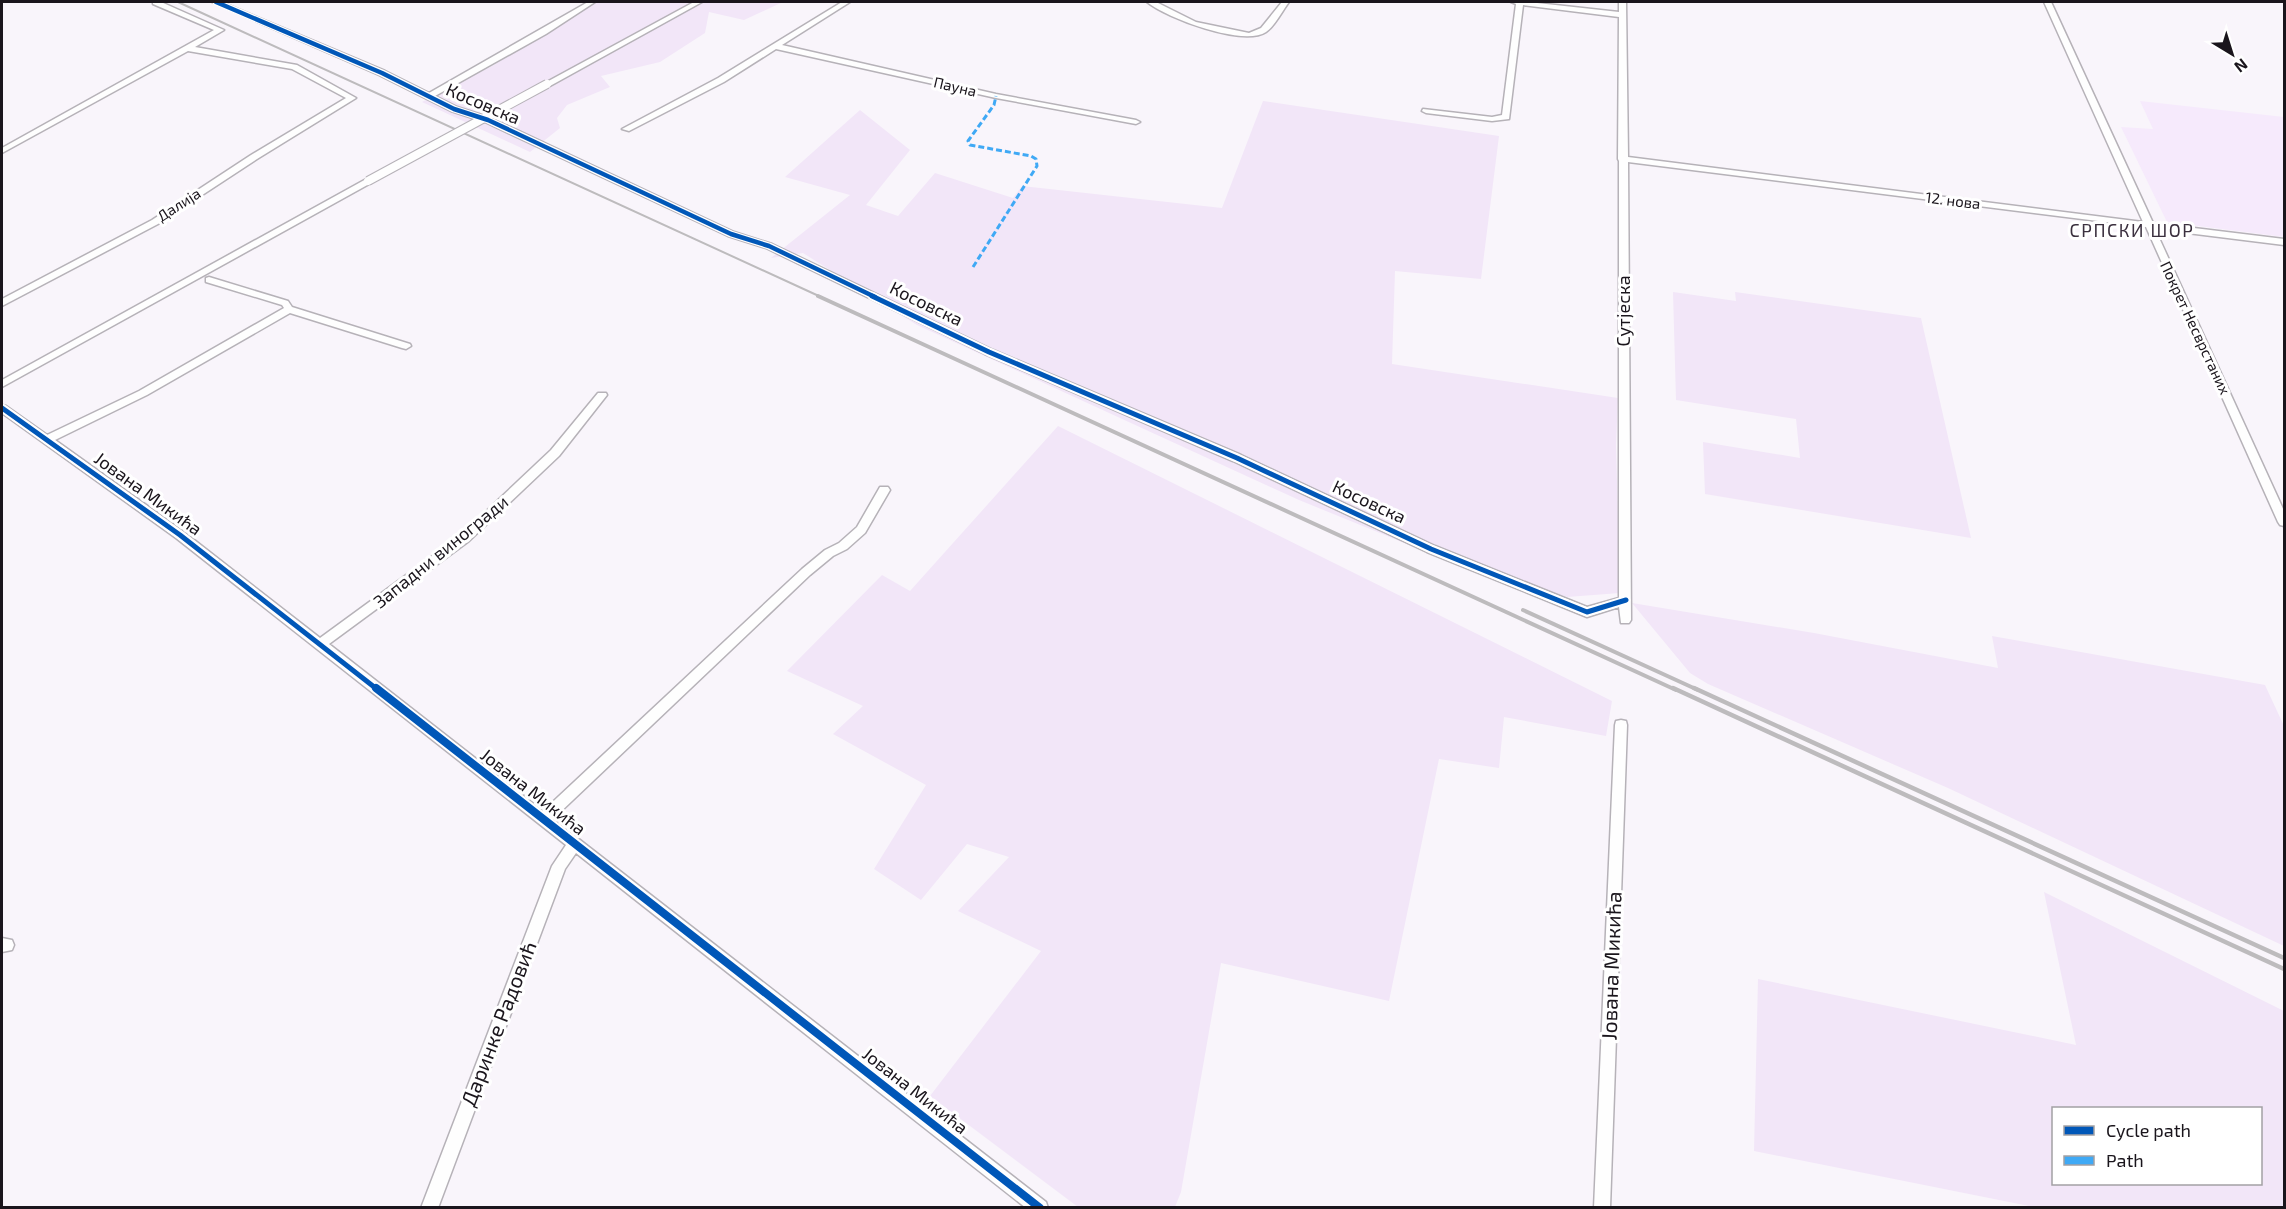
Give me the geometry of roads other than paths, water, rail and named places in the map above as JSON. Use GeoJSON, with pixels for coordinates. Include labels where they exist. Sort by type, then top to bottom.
{"type":"FeatureCollection","features":[{"type":"Feature","properties":{"kind":"street"},"geometry":{"type":"LineString","coordinates":[[2,151],[87,106],[220,30],[156,2]]}},
{"type":"Feature","properties":{"kind":"street","name":"Косовска"},"geometry":{"type":"LineString","coordinates":[[216,2],[382,73],[428,97],[488,120],[731,234],[769,246],[989,352],[1237,458],[1366,516],[1431,549],[1587,612],[1626,600]]}},
{"type":"Feature","properties":{"kind":"street"},"geometry":{"type":"LineString","coordinates":[[428,97],[592,2]]}},
{"type":"Feature","properties":{"kind":"street"},"geometry":{"type":"LineString","coordinates":[[2,384],[368,181],[698,2]]}},
{"type":"Feature","properties":{"kind":"street"},"geometry":{"type":"LineString","coordinates":[[626,129],[721,80],[846,2]]}},
{"type":"Feature","properties":{"kind":"street"},"geometry":{"type":"LineString","coordinates":[[1152,2],[1194,24],[1250,35],[1264,30],[1285,2]]}},
{"type":"Feature","properties":{"kind":"street"},"geometry":{"type":"LineString","coordinates":[[1514,2],[1623,15]]}},
{"type":"Feature","properties":{"kind":"street"},"geometry":{"type":"LineString","coordinates":[[1426,111],[1492,119],[1506,117],[1520,2]]}},
{"type":"Feature","properties":{"kind":"street","name":"Сутјеска"},"geometry":{"type":"LineString","coordinates":[[1623,2],[1625,620]]}},
{"type":"Feature","properties":{"kind":"street","name":"Покрет Несврстаних"},"geometry":{"type":"LineString","coordinates":[[2048,2],[2284,522]]}},
{"type":"Feature","properties":{"kind":"street","name":"Пауна"},"geometry":{"type":"LineString","coordinates":[[774,46],[996,96],[1136,122]]}},
{"type":"Feature","properties":{"kind":"street","name":"Далија"},"geometry":{"type":"LineString","coordinates":[[2,303],[154,222],[254,157],[352,98],[294,68],[186,48]]}},
{"type":"Feature","properties":{"kind":"street","name":"12. нова"},"geometry":{"type":"LineString","coordinates":[[1622,159],[2284,242]]}},
{"type":"Feature","properties":{"kind":"street"},"geometry":{"type":"LineString","coordinates":[[209,280],[285,303],[289,309],[406,346]]}},
{"type":"Feature","properties":{"kind":"street"},"geometry":{"type":"LineString","coordinates":[[48,440],[143,393],[289,309]]}},
{"type":"Feature","properties":{"kind":"street","name":"Западни виногради"},"geometry":{"type":"LineString","coordinates":[[320,645],[401,587],[473,530],[555,453],[602,395]]}},
{"type":"Feature","properties":{"kind":"street","name":"Јована Микића"},"geometry":{"type":"LineString","coordinates":[[2,408],[180,535],[1040,1208]]}},
{"type":"Feature","properties":{"kind":"street","name":"Јована Микића"},"geometry":{"type":"LineString","coordinates":[[543,819],[806,572],[861,530],[884,490]]}},
{"type":"Feature","properties":{"kind":"street","name":"Јована Микића"},"geometry":{"type":"LineString","coordinates":[[1602,1208],[1621,725]]}},
{"type":"Feature","properties":{"kind":"street","name":"Даринке Радовић"},"geometry":{"type":"LineString","coordinates":[[429,1208],[559,866],[574,844]]}},
{"type":"Feature","properties":{"kind":"railway"},"geometry":{"type":"LineString","coordinates":[[178,2],[821,297]]}},
{"type":"Feature","properties":{"kind":"railway"},"geometry":{"type":"LineString","coordinates":[[818,296],[1676,690]]}},
{"type":"Feature","properties":{"kind":"railway"},"geometry":{"type":"LineString","coordinates":[[1523,610],[1698,690]]}},
{"type":"Feature","properties":{"kind":"railway"},"geometry":{"type":"LineString","coordinates":[[1673,688],[2284,969]]}},
{"type":"Feature","properties":{"kind":"railway"},"geometry":{"type":"LineString","coordinates":[[1694,688],[2284,958]]}},
{"type":"Feature","properties":{"kind":"district","name":"СРПСКИ ШОР"},"geometry":{"type":"Point","coordinates":[2132,231]}}]}
